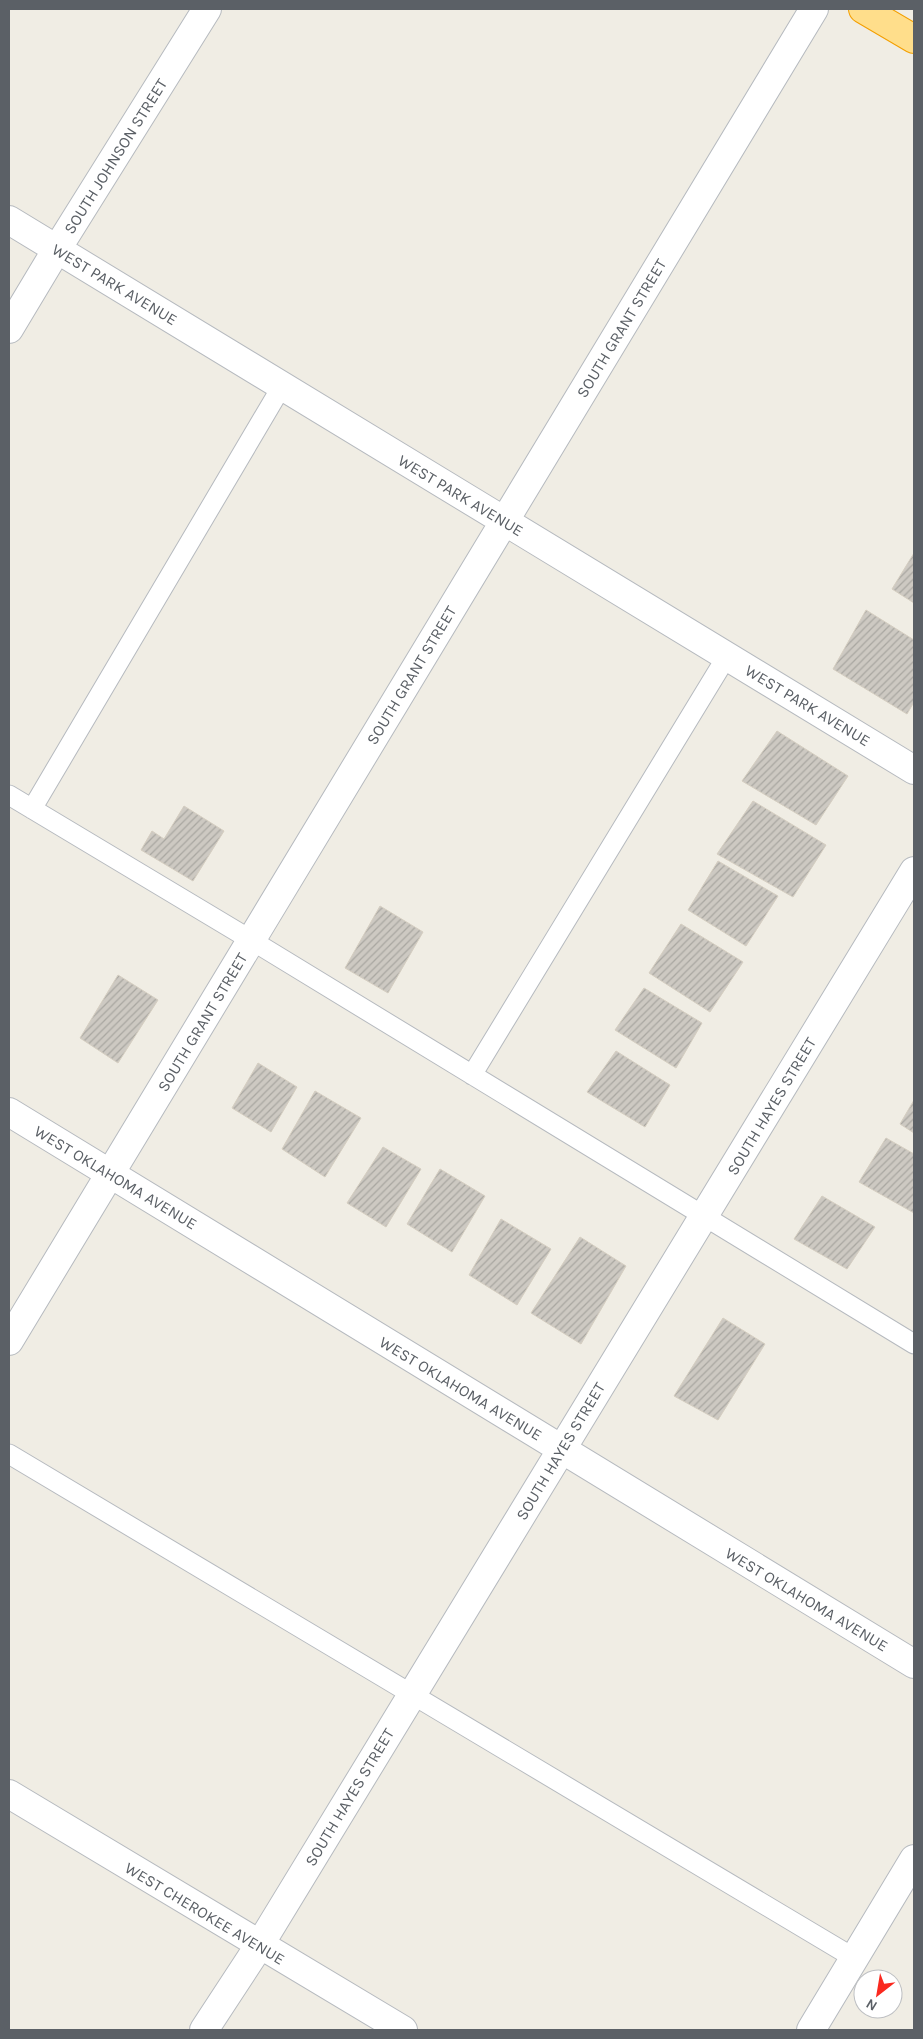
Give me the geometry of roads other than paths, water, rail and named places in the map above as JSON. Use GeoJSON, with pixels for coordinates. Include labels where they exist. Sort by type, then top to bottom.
{"type":"FeatureCollection","features":[{"type":"Feature","properties":{"kind":"highway"},"geometry":{"type":"LineString","coordinates":[[863,9],[914,39]]}},
{"type":"Feature","properties":{"kind":"street","name":"SOUTH JOHNSON STREET"},"geometry":{"type":"LineString","coordinates":[[9,329],[207,9]]}},
{"type":"Feature","properties":{"kind":"street","name":"SOUTH GRANT STREET"},"geometry":{"type":"LineString","coordinates":[[9,1341],[814,9]]}},
{"type":"Feature","properties":{"kind":"street","name":"WEST PARK AVENUE"},"geometry":{"type":"LineString","coordinates":[[9,220],[914,770]]}},
{"type":"Feature","properties":{"kind":"street","name":"SOUTH HAYES STREET"},"geometry":{"type":"LineString","coordinates":[[204,2030],[259,1946],[914,871]]}},
{"type":"Feature","properties":{"kind":"street","name":"WEST OKLAHOMA AVENUE"},"geometry":{"type":"LineString","coordinates":[[9,1112],[914,1664]]}},
{"type":"Feature","properties":{"kind":"street","name":"WEST CHEROKEE AVENUE"},"geometry":{"type":"LineString","coordinates":[[9,1794],[259,1946],[403,2030]]}},
{"type":"Feature","properties":{"kind":"street"},"geometry":{"type":"LineString","coordinates":[[811,2030],[914,1859]]}},
{"type":"Feature","properties":{"kind":"lane"},"geometry":{"type":"LineString","coordinates":[[32,809],[282,386]]}},
{"type":"Feature","properties":{"kind":"lane"},"geometry":{"type":"LineString","coordinates":[[472,1075],[727,656]]}},
{"type":"Feature","properties":{"kind":"lane"},"geometry":{"type":"LineString","coordinates":[[9,795],[251,940],[914,1344]]}},
{"type":"Feature","properties":{"kind":"lane"},"geometry":{"type":"LineString","coordinates":[[9,1454],[854,1958]]}}]}
